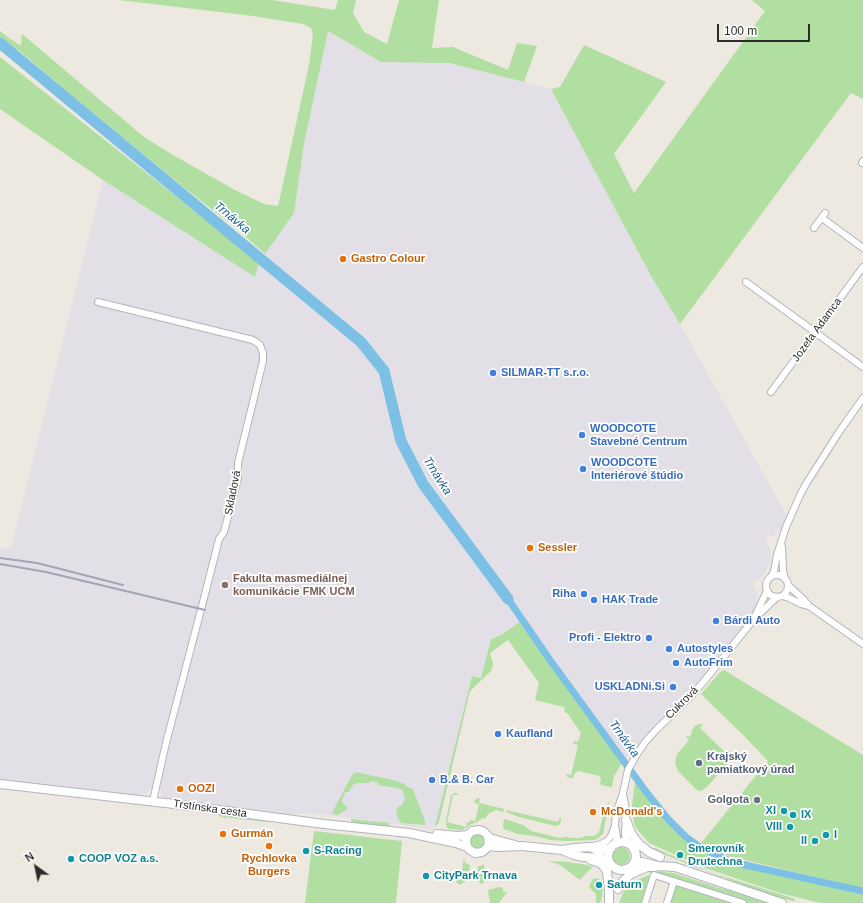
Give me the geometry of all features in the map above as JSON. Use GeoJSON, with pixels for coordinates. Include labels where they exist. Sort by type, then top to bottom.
{"type":"FeatureCollection","features":[{"type":"Feature","properties":{"kind":"main road","name":"Trstínska cesta"},"geometry":{"type":"LineString","coordinates":[[0,784],[153,801],[324,824],[420,835],[456,843],[467,847],[472,852],[479,853],[485,851],[489,842],[486,833],[480,830],[457,836],[428,834],[420,835]]}},
{"type":"Feature","properties":{"kind":"main road"},"geometry":{"type":"LineString","coordinates":[[626,820],[630,832],[640,846],[675,867]]}},
{"type":"Feature","properties":{"kind":"main road"},"geometry":{"type":"LineString","coordinates":[[467,847],[466,840],[468,834]]}},
{"type":"Feature","properties":{"kind":"main road","name":"Trstínska cesta"},"geometry":{"type":"LineString","coordinates":[[489,842],[499,840],[522,846],[562,850],[590,848],[602,850],[612,846]]}},
{"type":"Feature","properties":{"kind":"main road"},"geometry":{"type":"LineString","coordinates":[[614,889],[613,876],[608,854],[612,846],[620,842],[629,844],[634,851],[635,860],[632,866]]}},
{"type":"Feature","properties":{"kind":"main road","name":"Trstínska cesta"},"geometry":{"type":"LineString","coordinates":[[562,850],[574,855],[602,858],[610,863]]}},
{"type":"Feature","properties":{"kind":"main road"},"geometry":{"type":"LineString","coordinates":[[634,851],[641,854],[660,857]]}},
{"type":"Feature","properties":{"kind":"main road"},"geometry":{"type":"LineString","coordinates":[[584,857],[600,863],[605,868],[614,889]]}},
{"type":"Feature","properties":{"kind":"main road"},"geometry":{"type":"LineString","coordinates":[[610,863],[618,870],[624,870],[642,862],[658,866]]}},
{"type":"Feature","properties":{"kind":"main road"},"geometry":{"type":"LineString","coordinates":[[614,889],[634,872],[647,867],[675,867],[782,903]]}},
{"type":"Feature","properties":{"kind":"main road"},"geometry":{"type":"LineString","coordinates":[[610,903],[614,889],[624,870]]}},
{"type":"Feature","properties":{"kind":"street"},"geometry":{"type":"LineString","coordinates":[[814,228],[823,216],[863,248]]}},
{"type":"Feature","properties":{"kind":"street","name":"Jozefa Adamca"},"geometry":{"type":"LineString","coordinates":[[771,392],[863,267]]}},
{"type":"Feature","properties":{"kind":"street"},"geometry":{"type":"LineString","coordinates":[[746,282],[863,367]]}},
{"type":"Feature","properties":{"kind":"street","name":"Skladová"},"geometry":{"type":"LineString","coordinates":[[98,302],[253,340],[260,345],[263,353],[263,361],[238,463],[238,478],[224,532],[219,539],[204,596],[166,743],[153,801]]}},
{"type":"Feature","properties":{"kind":"street"},"geometry":{"type":"LineString","coordinates":[[809,606],[787,597],[773,596],[766,588],[767,583],[774,571],[791,513],[806,484],[863,398]]}},
{"type":"Feature","properties":{"kind":"street"},"geometry":{"type":"LineString","coordinates":[[782,541],[783,571],[788,585],[809,606],[863,644]]}},
{"type":"Feature","properties":{"kind":"street"},"geometry":{"type":"LineString","coordinates":[[771,577],[776,575],[785,579]]}},
{"type":"Feature","properties":{"kind":"street"},"geometry":{"type":"LineString","coordinates":[[780,596],[787,590],[788,585]]}},
{"type":"Feature","properties":{"kind":"street","name":"Cukrová"},"geometry":{"type":"LineString","coordinates":[[754,619],[768,591]]}},
{"type":"Feature","properties":{"kind":"street","name":"Cukrová"},"geometry":{"type":"LineString","coordinates":[[590,848],[607,841],[611,836],[628,770],[634,758],[646,741],[692,695],[754,619],[780,596]]}},
{"type":"Feature","properties":{"kind":"street","name":"Cukrová"},"geometry":{"type":"LineString","coordinates":[[623,793],[626,820],[625,836],[629,844]]}},
{"type":"Feature","properties":{"kind":"street","name":"Cukrová"},"geometry":{"type":"LineString","coordinates":[[612,846],[617,836],[615,825]]}},
{"type":"Feature","properties":{"kind":"street"},"geometry":{"type":"LineString","coordinates":[[645,903],[654,875],[732,901],[744,903]]}},
{"type":"Feature","properties":{"kind":"street"},"geometry":{"type":"LineString","coordinates":[[667,903],[674,881]]}},
{"type":"Feature","properties":{"kind":"shaded area"},"geometry":{"type":"Polygon","coordinates":[[[328,31],[381,62],[450,63],[551,89],[651,276],[680,324],[787,516],[780,530],[773,536],[769,536],[766,540],[770,549],[771,558],[764,574],[754,582],[753,587],[758,595],[754,611],[744,627],[701,680],[625,759],[524,618],[501,634],[491,638],[481,677],[472,676],[434,830],[310,813],[288,815],[166,800],[163,798],[160,790],[151,788],[144,794],[135,796],[0,780],[0,548],[11,549],[103,180],[255,277],[259,262],[294,213],[304,144],[328,31]]]}},
{"type":"Feature","properties":{"kind":"green space"},"geometry":{"type":"Polygon","coordinates":[[[119,0],[272,0],[335,10],[338,0],[356,0],[353,13],[364,32],[387,44],[399,0],[439,0],[432,48],[453,47],[508,70],[517,43],[537,46],[524,82],[450,63],[381,62],[328,31],[304,144],[294,213],[265,254],[236,228],[182,186],[22,53],[0,37],[0,31],[21,46],[22,34],[144,137],[233,189],[264,204],[278,206],[309,65],[313,34],[311,28],[303,24],[253,16],[119,0]]]}},
{"type":"Feature","properties":{"kind":"green space"},"geometry":{"type":"Polygon","coordinates":[[[752,0],[863,0],[863,99],[851,93],[680,324],[651,276],[551,89],[560,87],[584,45],[666,82],[614,154],[634,193],[765,11],[752,0]]]}},
{"type":"Feature","properties":{"kind":"green space"},"geometry":{"type":"Polygon","coordinates":[[[0,57],[259,262],[255,277],[103,180],[0,109],[0,57]]]}},
{"type":"Feature","properties":{"kind":"green space"},"geometry":{"type":"Polygon","coordinates":[[[521,621],[622,763],[614,776],[612,787],[601,785],[601,779],[599,776],[578,771],[575,773],[573,778],[567,777],[566,774],[571,775],[578,745],[573,744],[574,741],[578,742],[581,733],[567,713],[564,712],[564,707],[535,700],[539,683],[508,640],[490,653],[493,663],[492,670],[470,691],[439,822],[435,826],[472,676],[481,678],[491,639],[501,635],[521,621]]]}},
{"type":"Feature","properties":{"kind":"green space"},"geometry":{"type":"Polygon","coordinates":[[[724,670],[863,755],[863,888],[732,857],[701,843],[768,761],[701,694],[720,672],[724,670]]]}},
{"type":"Feature","properties":{"kind":"green space"},"geometry":{"type":"Polygon","coordinates":[[[703,724],[700,728],[725,752],[728,750],[730,751],[731,757],[707,787],[699,791],[678,771],[675,763],[677,754],[689,740],[686,737],[689,737],[694,727],[703,724]]]}},
{"type":"Feature","properties":{"kind":"green space"},"geometry":{"type":"Polygon","coordinates":[[[356,772],[397,781],[413,789],[425,821],[425,825],[401,823],[396,813],[398,807],[402,805],[405,799],[402,790],[378,785],[378,783],[374,781],[369,783],[354,784],[349,792],[345,792],[343,797],[342,803],[344,803],[344,806],[347,806],[347,809],[338,815],[332,814],[352,775],[356,772]]]}},
{"type":"Feature","properties":{"kind":"green space"},"geometry":{"type":"Polygon","coordinates":[[[635,782],[663,818],[695,846],[734,864],[863,892],[863,903],[820,903],[780,893],[705,868],[649,843],[634,823],[632,805],[635,782]]]}},
{"type":"Feature","properties":{"kind":"green space"},"geometry":{"type":"Polygon","coordinates":[[[454,793],[457,793],[458,795],[453,795],[447,822],[466,827],[467,822],[470,823],[470,820],[475,821],[479,804],[474,803],[477,798],[480,799],[479,803],[504,809],[503,812],[496,810],[488,814],[485,819],[483,818],[462,830],[448,829],[446,820],[451,796],[454,793]]]}},
{"type":"Feature","properties":{"kind":"green space"},"geometry":{"type":"Polygon","coordinates":[[[608,802],[603,834],[594,840],[550,840],[518,834],[504,829],[503,826],[504,819],[523,825],[531,831],[560,838],[580,838],[593,836],[599,832],[608,802]]]}},
{"type":"Feature","properties":{"kind":"green space"},"geometry":{"type":"Polygon","coordinates":[[[506,810],[558,822],[560,817],[561,822],[559,825],[555,826],[519,817],[506,812],[506,810]]]}},
{"type":"Feature","properties":{"kind":"green space"},"geometry":{"type":"Polygon","coordinates":[[[218,814],[268,820],[268,821],[221,817],[218,814]]]}},
{"type":"Feature","properties":{"kind":"green space"},"geometry":{"type":"Polygon","coordinates":[[[351,819],[390,824],[387,827],[355,823],[351,821],[351,819]]]}},
{"type":"Feature","properties":{"kind":"green space"},"geometry":{"type":"Polygon","coordinates":[[[314,831],[402,841],[396,903],[305,903],[314,831]]]}},
{"type":"Feature","properties":{"kind":"green space"},"geometry":{"type":"Polygon","coordinates":[[[474,834],[480,834],[484,838],[484,844],[480,848],[474,848],[470,844],[470,838],[474,834]]]}},
{"type":"Feature","properties":{"kind":"green space"},"geometry":{"type":"Polygon","coordinates":[[[617,847],[625,847],[630,852],[628,863],[625,865],[617,865],[612,860],[612,852],[617,847]]]}},
{"type":"Feature","properties":{"kind":"green space"},"geometry":{"type":"Polygon","coordinates":[[[652,848],[707,871],[795,899],[794,901],[776,897],[651,850],[652,848]]]}},
{"type":"Feature","properties":{"kind":"green space"},"geometry":{"type":"Polygon","coordinates":[[[464,857],[465,863],[470,865],[468,879],[460,885],[456,882],[456,880],[461,880],[464,857]]]}},
{"type":"Feature","properties":{"kind":"green space"},"geometry":{"type":"Polygon","coordinates":[[[548,861],[568,862],[593,867],[580,880],[560,865],[548,861]]]}},
{"type":"Feature","properties":{"kind":"green space"},"geometry":{"type":"Polygon","coordinates":[[[484,864],[484,883],[481,884],[477,878],[478,866],[484,864]]]}},
{"type":"Feature","properties":{"kind":"green space"},"geometry":{"type":"Polygon","coordinates":[[[647,870],[673,873],[768,903],[749,903],[647,872],[647,870]]]}},
{"type":"Feature","properties":{"kind":"green space"},"geometry":{"type":"Polygon","coordinates":[[[649,875],[651,876],[642,903],[619,903],[623,893],[630,884],[649,875]]]}},
{"type":"Feature","properties":{"kind":"green space"},"geometry":{"type":"Polygon","coordinates":[[[594,878],[601,880],[603,886],[600,903],[596,903],[595,893],[589,887],[594,878]]]}},
{"type":"Feature","properties":{"kind":"green space"},"geometry":{"type":"Polygon","coordinates":[[[676,885],[729,901],[729,903],[670,903],[676,885]]]}},
{"type":"Feature","properties":{"kind":"green space"},"geometry":{"type":"Polygon","coordinates":[[[499,887],[503,888],[503,892],[507,892],[499,903],[490,903],[488,890],[499,887]]]}},
{"type":"Feature","properties":{"kind":"waterway","name":"Trnávka"},"geometry":{"type":"LineString","coordinates":[[0,43],[361,342],[384,371],[401,441],[423,484],[508,599]]}},
{"type":"Feature","properties":{"kind":"waterway","name":"Trnávka"},"geometry":{"type":"LineString","coordinates":[[508,599],[550,660],[647,793],[668,819],[686,837],[700,847],[732,862],[863,891]]}},
{"type":"Feature","properties":{"kind":"railway"},"geometry":{"type":"LineString","coordinates":[[0,558],[37,563],[123,585]]}},
{"type":"Feature","properties":{"kind":"railway"},"geometry":{"type":"LineString","coordinates":[[0,564],[46,572],[205,610]]}},
{"type":"Feature","properties":{"kind":"place","name":"Gastro Colour"},"geometry":{"type":"Point","coordinates":[343,259]}},
{"type":"Feature","properties":{"kind":"place","name":"SILMAR-TT s.r.o."},"geometry":{"type":"Point","coordinates":[493,373]}},
{"type":"Feature","properties":{"kind":"place","name":"WOODCOTE Stavebné Centrum"},"geometry":{"type":"Point","coordinates":[582,435]}},
{"type":"Feature","properties":{"kind":"place","name":"WOODCOTE Interiérové štúdio"},"geometry":{"type":"Point","coordinates":[583,469]}},
{"type":"Feature","properties":{"kind":"place","name":"Sessler"},"geometry":{"type":"Point","coordinates":[530,548]}},
{"type":"Feature","properties":{"kind":"place","name":"Fakulta masmediálnej komunikácie FMK UCM"},"geometry":{"type":"Point","coordinates":[225,585]}},
{"type":"Feature","properties":{"kind":"place","name":"Riha"},"geometry":{"type":"Point","coordinates":[584,594]}},
{"type":"Feature","properties":{"kind":"place","name":"HAK Trade"},"geometry":{"type":"Point","coordinates":[594,600]}},
{"type":"Feature","properties":{"kind":"place","name":"Bárdi Auto"},"geometry":{"type":"Point","coordinates":[716,621]}},
{"type":"Feature","properties":{"kind":"place","name":"Profi - Elektro"},"geometry":{"type":"Point","coordinates":[649,638]}},
{"type":"Feature","properties":{"kind":"place","name":"Autostyles"},"geometry":{"type":"Point","coordinates":[669,649]}},
{"type":"Feature","properties":{"kind":"place","name":"AutoFrim"},"geometry":{"type":"Point","coordinates":[676,663]}},
{"type":"Feature","properties":{"kind":"place","name":"USKLADNi.Si"},"geometry":{"type":"Point","coordinates":[673,687]}},
{"type":"Feature","properties":{"kind":"place","name":"Kaufland"},"geometry":{"type":"Point","coordinates":[498,734]}},
{"type":"Feature","properties":{"kind":"place","name":"Krajský pamiatkový úrad"},"geometry":{"type":"Point","coordinates":[699,763]}},
{"type":"Feature","properties":{"kind":"place","name":"B.& B. Car"},"geometry":{"type":"Point","coordinates":[432,780]}},
{"type":"Feature","properties":{"kind":"place","name":"OOZI"},"geometry":{"type":"Point","coordinates":[180,789]}},
{"type":"Feature","properties":{"kind":"place","name":"Golgota"},"geometry":{"type":"Point","coordinates":[757,800]}},
{"type":"Feature","properties":{"kind":"place","name":"XI"},"geometry":{"type":"Point","coordinates":[784,811]}},
{"type":"Feature","properties":{"kind":"place","name":"McDonald's"},"geometry":{"type":"Point","coordinates":[593,812]}},
{"type":"Feature","properties":{"kind":"place","name":"IX"},"geometry":{"type":"Point","coordinates":[793,815]}},
{"type":"Feature","properties":{"kind":"place","name":"VIII"},"geometry":{"type":"Point","coordinates":[790,827]}},
{"type":"Feature","properties":{"kind":"place","name":"Gurmán"},"geometry":{"type":"Point","coordinates":[223,834]}},
{"type":"Feature","properties":{"kind":"place","name":"I"},"geometry":{"type":"Point","coordinates":[826,835]}},
{"type":"Feature","properties":{"kind":"place","name":"II"},"geometry":{"type":"Point","coordinates":[815,841]}},
{"type":"Feature","properties":{"kind":"place","name":"Rychlovka Burgers"},"geometry":{"type":"Point","coordinates":[269,846]}},
{"type":"Feature","properties":{"kind":"place","name":"S-Racing"},"geometry":{"type":"Point","coordinates":[306,851]}},
{"type":"Feature","properties":{"kind":"place","name":"Smerovník Drutechna"},"geometry":{"type":"Point","coordinates":[680,855]}},
{"type":"Feature","properties":{"kind":"place","name":"COOP VOZ a.s."},"geometry":{"type":"Point","coordinates":[71,859]}},
{"type":"Feature","properties":{"kind":"place","name":"CityPark Trnava"},"geometry":{"type":"Point","coordinates":[426,876]}},
{"type":"Feature","properties":{"kind":"place","name":"Saturn"},"geometry":{"type":"Point","coordinates":[599,885]}}]}
